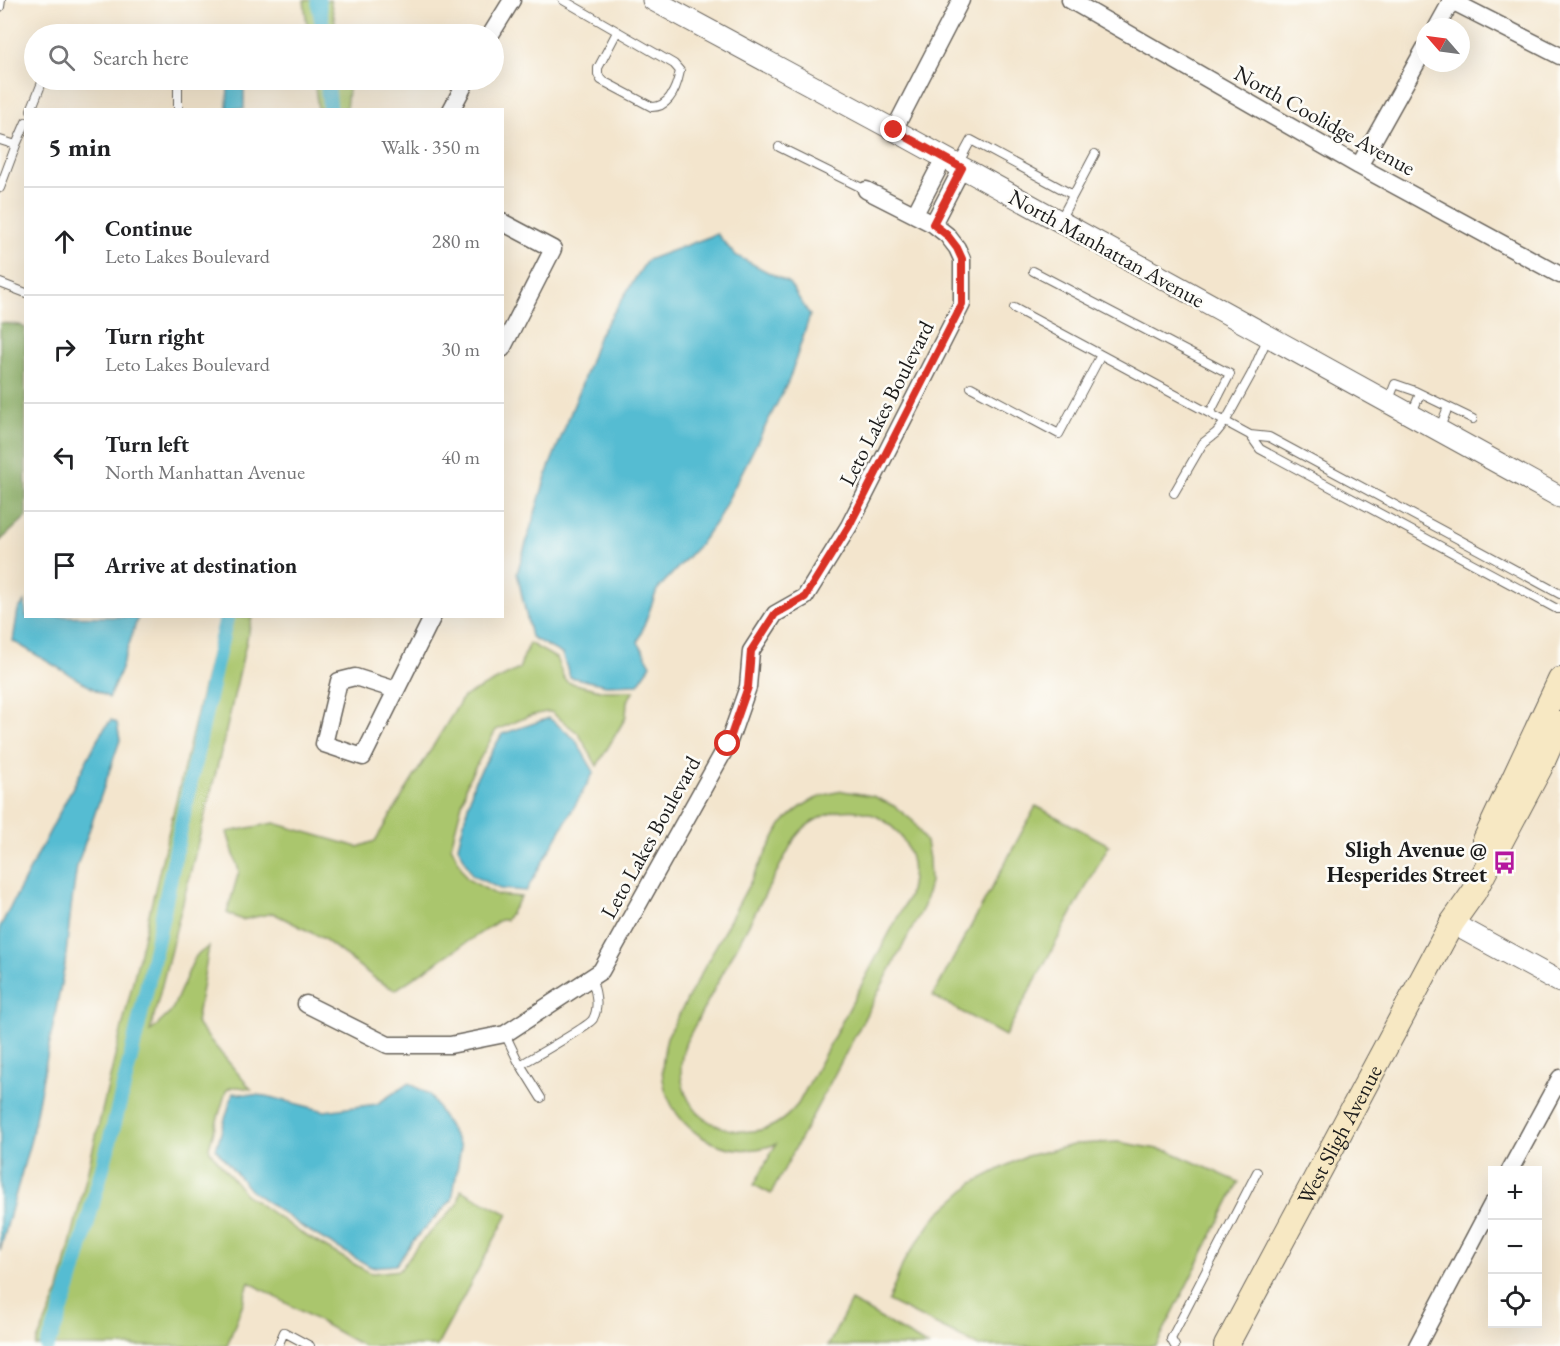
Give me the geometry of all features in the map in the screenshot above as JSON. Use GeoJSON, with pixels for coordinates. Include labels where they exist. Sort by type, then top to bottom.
{"type":"FeatureCollection","features":[{"type":"Feature","properties":{"kind":"main road","name":"West Sligh Avenue"},"geometry":{"type":"LineString","coordinates":[[1452,923],[1463,887],[1560,681]]}},
{"type":"Feature","properties":{"kind":"main road","name":"West Sligh Avenue"},"geometry":{"type":"LineString","coordinates":[[1226,1346],[1452,923],[1480,882],[1540,768],[1560,723]]}},
{"type":"Feature","properties":{"kind":"street"},"geometry":{"type":"LineString","coordinates":[[497,24],[512,0]]}},
{"type":"Feature","properties":{"kind":"street","name":"North Manhattan Avenue"},"geometry":{"type":"LineString","coordinates":[[653,0],[894,130],[1560,497]]}},
{"type":"Feature","properties":{"kind":"street"},"geometry":{"type":"LineString","coordinates":[[894,130],[961,0]]}},
{"type":"Feature","properties":{"kind":"street","name":"North Coolidge Avenue"},"geometry":{"type":"LineString","coordinates":[[1070,0],[1359,166],[1560,275]]}},
{"type":"Feature","properties":{"kind":"street"},"geometry":{"type":"LineString","coordinates":[[1442,18],[1451,0],[1560,56]]}},
{"type":"Feature","properties":{"kind":"street"},"geometry":{"type":"LineString","coordinates":[[1359,166],[1416,64]]}},
{"type":"Feature","properties":{"kind":"street"},"geometry":{"type":"LineString","coordinates":[[452,108],[462,90]]}},
{"type":"Feature","properties":{"kind":"street"},"geometry":{"type":"LineString","coordinates":[[915,214],[955,164]]}},
{"type":"Feature","properties":{"kind":"street"},"geometry":{"type":"LineString","coordinates":[[933,224],[955,164]]}},
{"type":"Feature","properties":{"kind":"street","name":"Leto Lakes Boulevard"},"geometry":{"type":"LineString","coordinates":[[306,1004],[388,1045],[450,1045],[505,1034],[601,971],[728,744],[748,687],[751,651],[775,614],[805,597],[849,526],[962,304],[962,259],[947,235],[915,214],[866,190]]}},
{"type":"Feature","properties":{"kind":"street"},"geometry":{"type":"LineString","coordinates":[[504,223],[553,249],[504,345]]}},
{"type":"Feature","properties":{"kind":"street"},"geometry":{"type":"LineString","coordinates":[[396,690],[355,676],[339,681],[324,744],[363,757],[432,618]]}},
{"type":"Feature","properties":{"kind":"street"},"geometry":{"type":"LineString","coordinates":[[1452,923],[1560,982]]}},
{"type":"Feature","properties":{"kind":"street"},"geometry":{"type":"LineString","coordinates":[[1512,1166],[1560,1077]]}},
{"type":"Feature","properties":{"kind":"street"},"geometry":{"type":"LineString","coordinates":[[1417,1346],[1488,1212]]}},
{"type":"Feature","properties":{"kind":"lane"},"geometry":{"type":"LineString","coordinates":[[0,7],[1,0]]}},
{"type":"Feature","properties":{"kind":"lane"},"geometry":{"type":"LineString","coordinates":[[563,0],[674,64],[680,71],[678,80],[668,101],[660,107],[652,107],[601,80],[598,68],[617,32]]}},
{"type":"Feature","properties":{"kind":"lane"},"geometry":{"type":"LineString","coordinates":[[32,108],[39,90]]}},
{"type":"Feature","properties":{"kind":"lane"},"geometry":{"type":"LineString","coordinates":[[175,108],[178,90]]}},
{"type":"Feature","properties":{"kind":"lane"},"geometry":{"type":"LineString","coordinates":[[0,188],[24,127]]}},
{"type":"Feature","properties":{"kind":"lane"},"geometry":{"type":"LineString","coordinates":[[0,140],[16,145]]}},
{"type":"Feature","properties":{"kind":"lane"},"geometry":{"type":"LineString","coordinates":[[955,164],[971,140],[1073,195]]}},
{"type":"Feature","properties":{"kind":"lane"},"geometry":{"type":"LineString","coordinates":[[779,147],[866,190]]}},
{"type":"Feature","properties":{"kind":"lane"},"geometry":{"type":"LineString","coordinates":[[1059,222],[1095,154]]}},
{"type":"Feature","properties":{"kind":"lane"},"geometry":{"type":"LineString","coordinates":[[1033,271],[1230,374],[1210,413]]}},
{"type":"Feature","properties":{"kind":"lane"},"geometry":{"type":"LineString","coordinates":[[0,283],[24,292]]}},
{"type":"Feature","properties":{"kind":"lane"},"geometry":{"type":"LineString","coordinates":[[1014,308],[1250,435],[1269,437],[1560,594]]}},
{"type":"Feature","properties":{"kind":"lane"},"geometry":{"type":"LineString","coordinates":[[1174,493],[1203,443],[1225,422],[1268,337]]}},
{"type":"Feature","properties":{"kind":"lane"},"geometry":{"type":"LineString","coordinates":[[971,387],[1059,434],[1101,355]]}},
{"type":"Feature","properties":{"kind":"lane"},"geometry":{"type":"LineString","coordinates":[[1387,402],[1395,384],[1420,393],[1473,419]]}},
{"type":"Feature","properties":{"kind":"lane"},"geometry":{"type":"LineString","coordinates":[[1411,415],[1420,393]]}},
{"type":"Feature","properties":{"kind":"lane"},"geometry":{"type":"LineString","coordinates":[[1438,430],[1448,407]]}},
{"type":"Feature","properties":{"kind":"lane"},"geometry":{"type":"LineString","coordinates":[[1250,435],[1260,449],[1560,609]]}},
{"type":"Feature","properties":{"kind":"lane"},"geometry":{"type":"LineString","coordinates":[[520,1065],[592,1022],[597,1007],[596,993],[591,978]]}},
{"type":"Feature","properties":{"kind":"lane"},"geometry":{"type":"LineString","coordinates":[[505,1034],[520,1065],[542,1098]]}},
{"type":"Feature","properties":{"kind":"lane"},"geometry":{"type":"LineString","coordinates":[[1175,1346],[1171,1339],[1257,1172]]}},
{"type":"Feature","properties":{"kind":"lane"},"geometry":{"type":"LineString","coordinates":[[278,1346],[284,1332],[310,1346]]}},
{"type":"Feature","properties":{"kind":"green space"},"geometry":{"type":"Polygon","coordinates":[[[304,0],[330,0],[336,24],[307,24],[304,0]]]}},
{"type":"Feature","properties":{"kind":"green space"},"geometry":{"type":"Polygon","coordinates":[[[315,90],[348,90],[346,108],[318,108],[315,90]]]}},
{"type":"Feature","properties":{"kind":"green space"},"geometry":{"type":"Polygon","coordinates":[[[0,323],[24,327],[24,519],[0,541],[0,323]]]}},
{"type":"Feature","properties":{"kind":"green space"},"geometry":{"type":"Polygon","coordinates":[[[220,618],[252,618],[224,740],[150,1032],[171,1012],[195,957],[209,946],[196,1023],[251,1089],[234,1087],[226,1091],[209,1147],[210,1151],[245,1194],[301,1233],[368,1272],[400,1270],[418,1245],[458,1204],[461,1190],[508,1214],[437,1346],[363,1346],[249,1282],[227,1346],[35,1346],[59,1291],[220,618]]]}},
{"type":"Feature","properties":{"kind":"green space"},"geometry":{"type":"Polygon","coordinates":[[[529,643],[556,658],[567,682],[604,691],[634,691],[627,701],[626,717],[597,766],[579,734],[551,712],[546,712],[529,716],[496,730],[468,780],[451,846],[469,880],[497,895],[521,897],[506,920],[500,920],[395,990],[377,980],[324,939],[273,913],[242,920],[227,913],[239,871],[227,832],[274,823],[358,847],[375,841],[463,697],[519,669],[529,643]]]}},
{"type":"Feature","properties":{"kind":"green space"},"geometry":{"type":"Polygon","coordinates":[[[843,791],[873,796],[894,806],[913,821],[926,842],[930,882],[924,906],[771,1194],[754,1185],[776,1144],[758,1149],[721,1146],[690,1128],[677,1114],[668,1098],[662,1074],[664,1053],[667,1037],[781,825],[809,802],[843,791]],[[839,811],[814,821],[795,838],[686,1042],[681,1073],[683,1087],[697,1111],[722,1127],[738,1131],[765,1129],[781,1121],[798,1104],[909,896],[912,875],[910,853],[894,828],[868,813],[839,811]]]}},
{"type":"Feature","properties":{"kind":"green space"},"geometry":{"type":"Polygon","coordinates":[[[1036,806],[1109,845],[1005,1036],[933,996],[1036,806]]]}},
{"type":"Feature","properties":{"kind":"green space"},"geometry":{"type":"Polygon","coordinates":[[[1118,1142],[1169,1151],[1239,1182],[1156,1346],[979,1346],[888,1301],[904,1261],[936,1216],[973,1183],[1023,1157],[1077,1144],[1118,1142]]]}},
{"type":"Feature","properties":{"kind":"green space"},"geometry":{"type":"Polygon","coordinates":[[[851,1301],[928,1346],[828,1346],[851,1301]]]}},
{"type":"Feature","properties":{"kind":"water"},"geometry":{"type":"Polygon","coordinates":[[[228,90],[244,90],[244,108],[227,108],[228,90]]]}},
{"type":"Feature","properties":{"kind":"water"},"geometry":{"type":"Polygon","coordinates":[[[717,234],[735,255],[789,283],[810,315],[789,380],[718,519],[700,544],[657,590],[638,642],[651,665],[638,684],[606,685],[570,677],[562,654],[531,637],[517,573],[548,470],[599,335],[647,260],[717,234]]]}},
{"type":"Feature","properties":{"kind":"water"},"geometry":{"type":"Polygon","coordinates":[[[24,602],[24,618],[138,618],[109,698],[13,641],[18,610],[24,602]]]}},
{"type":"Feature","properties":{"kind":"water"},"geometry":{"type":"Polygon","coordinates":[[[549,718],[575,739],[594,772],[526,891],[500,889],[472,875],[458,846],[474,782],[502,734],[549,718]]]}},
{"type":"Feature","properties":{"kind":"water"},"geometry":{"type":"Polygon","coordinates":[[[111,720],[117,723],[120,740],[77,866],[65,964],[31,1139],[0,1251],[0,927],[101,733],[111,720]]]}},
{"type":"Feature","properties":{"kind":"water"},"geometry":{"type":"Polygon","coordinates":[[[409,1083],[430,1095],[461,1147],[452,1200],[413,1241],[396,1265],[371,1267],[304,1228],[250,1190],[216,1149],[233,1093],[266,1096],[325,1111],[377,1104],[409,1083]]]}},
{"type":"Feature","properties":{"kind":"waterway"},"geometry":{"type":"LineString","coordinates":[[318,0],[322,24]]}},
{"type":"Feature","properties":{"kind":"waterway"},"geometry":{"type":"LineString","coordinates":[[328,90],[330,108]]}},
{"type":"Feature","properties":{"kind":"waterway"},"geometry":{"type":"LineString","coordinates":[[47,1346],[70,1283],[119,1104],[152,965],[227,618]]}},
{"type":"Feature","properties":{"kind":"place","name":"Sligh Avenue @ Hesperides Street"},"geometry":{"type":"Point","coordinates":[1505,862]}},
{"type":"Feature","properties":{"kind":"route"},"geometry":{"type":"LineString","coordinates":[[728,744],[748,687],[751,651],[775,614],[805,597],[849,526],[962,304],[962,259],[947,235],[933,224],[962,168],[894,130]]}}]}
